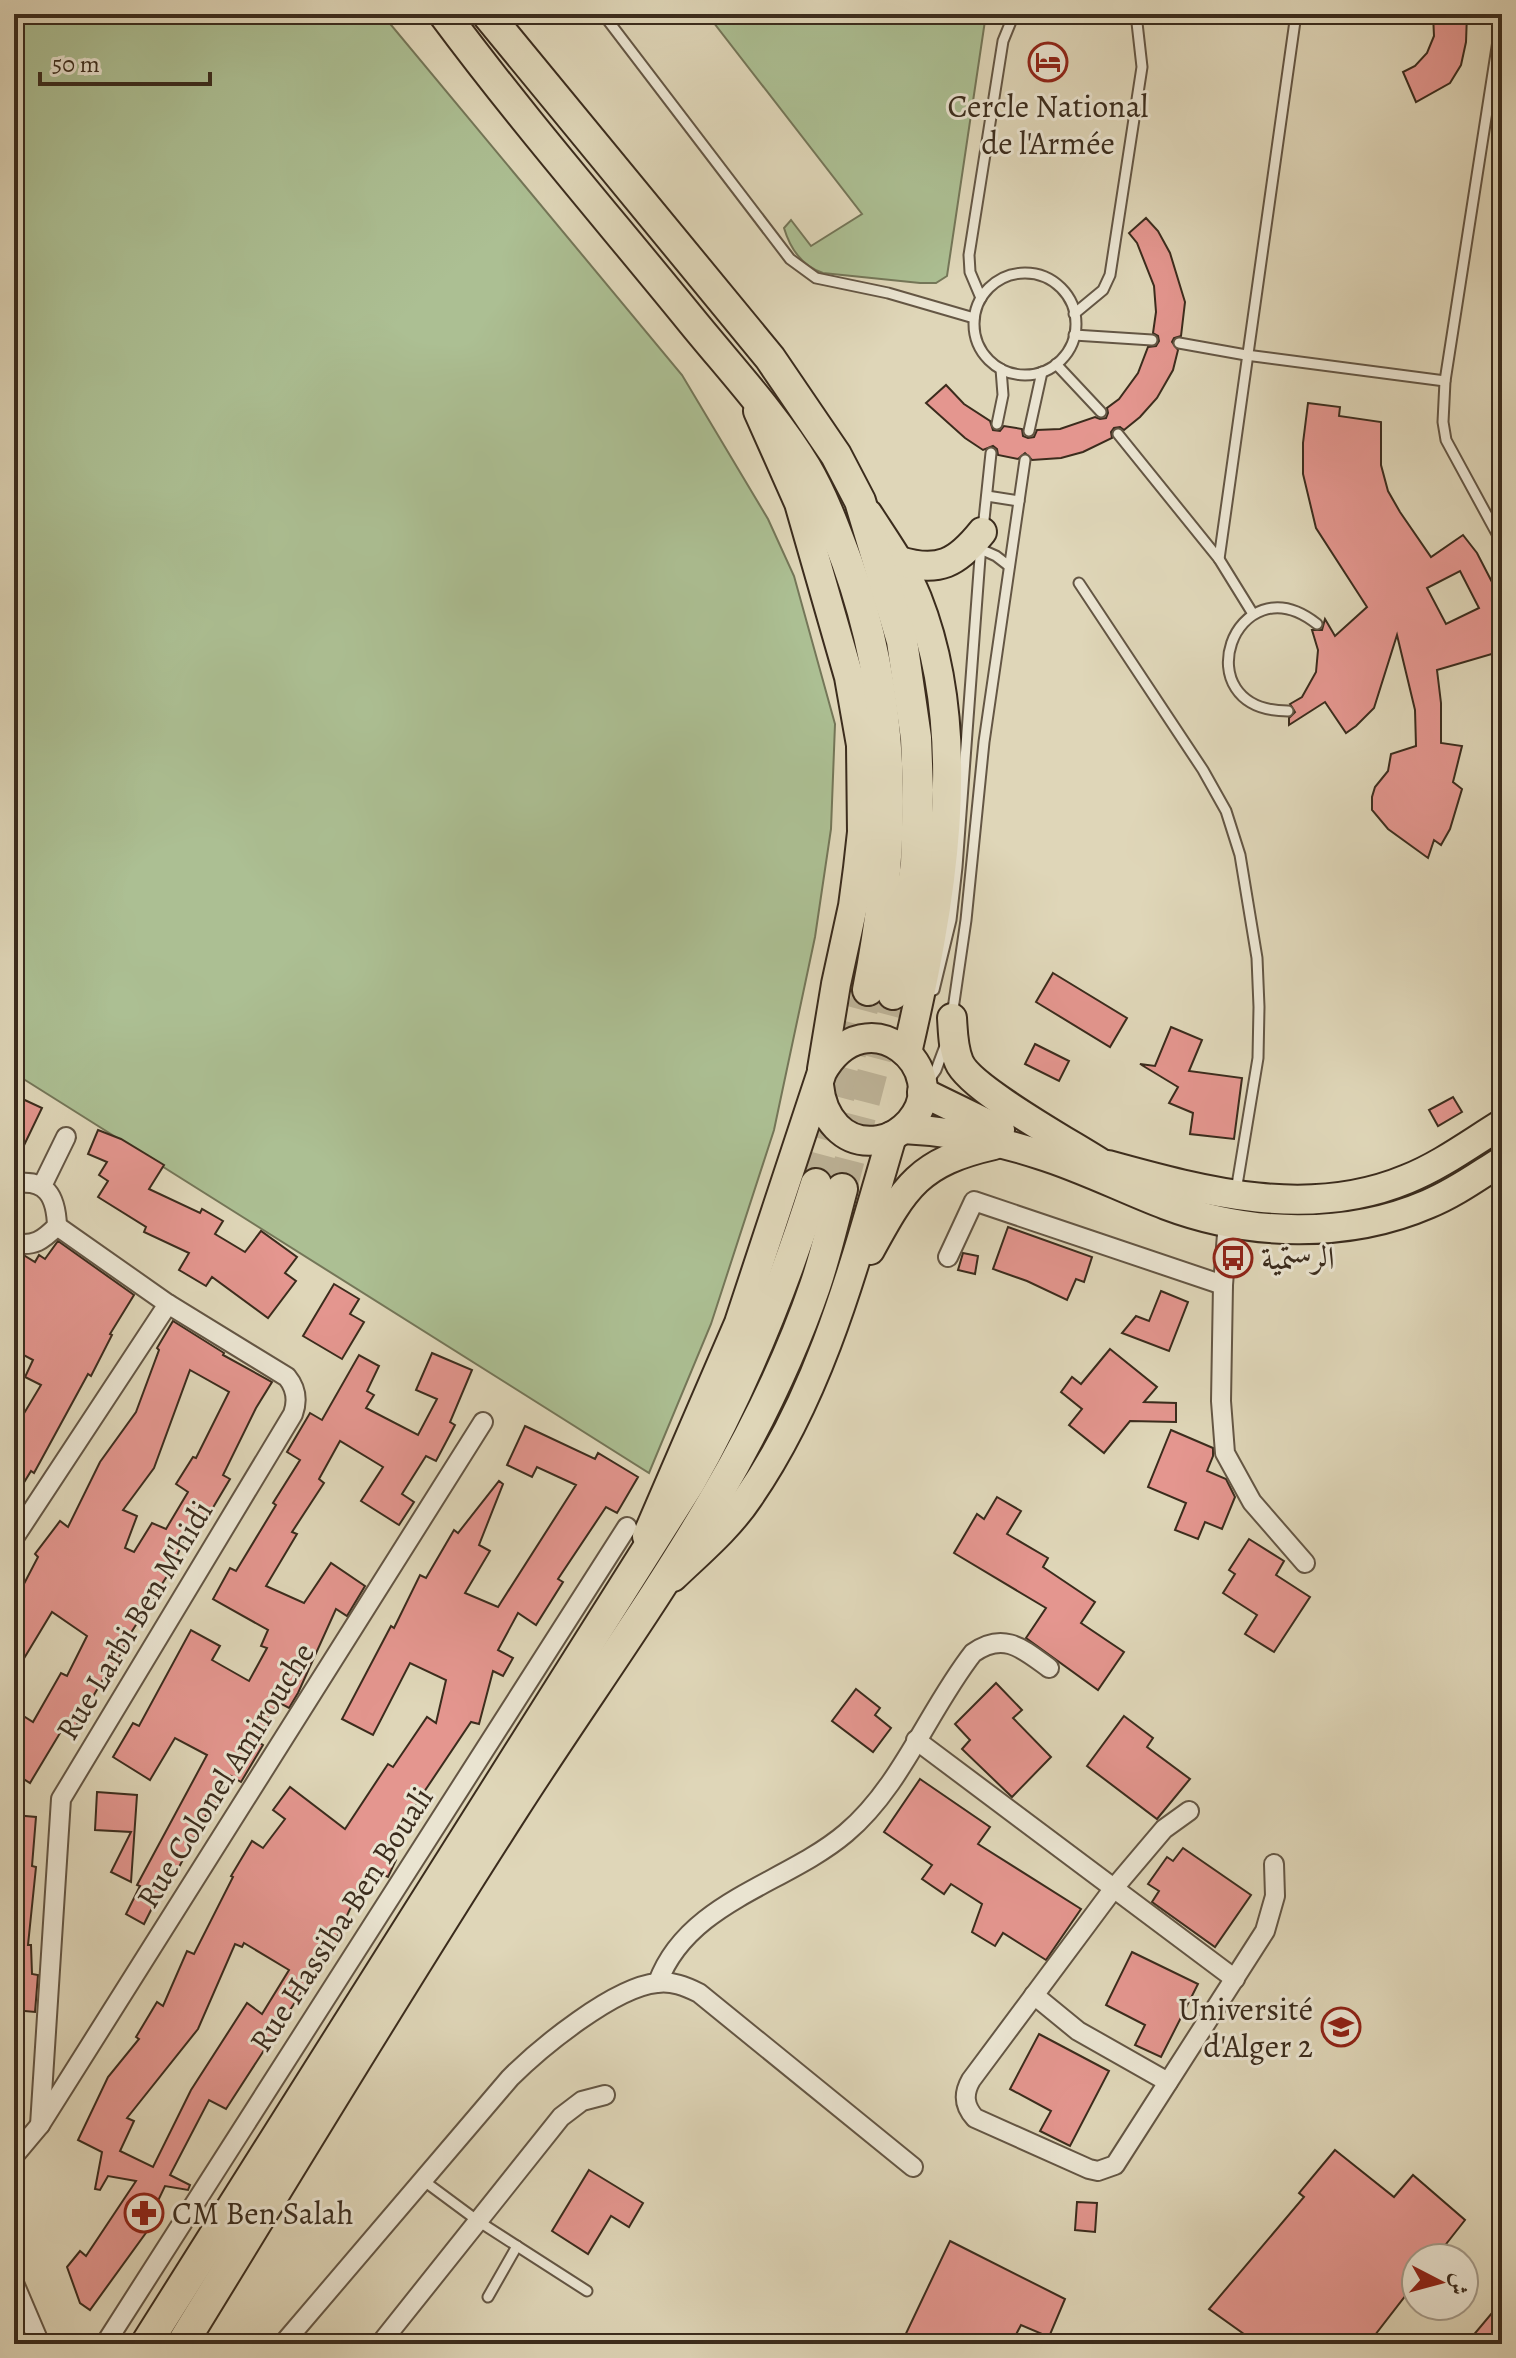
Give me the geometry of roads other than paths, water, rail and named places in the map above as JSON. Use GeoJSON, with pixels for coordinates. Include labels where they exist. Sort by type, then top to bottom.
{"type":"FeatureCollection","features":[{"type":"Feature","properties":{"kind":"highway"},"geometry":{"type":"LineString","coordinates":[[444,14],[750,392],[789,443],[818,492],[855,585],[872,644],[882,699],[889,796],[880,992],[908,918],[916,864],[916,738],[902,641],[860,501],[836,455],[770,358],[487,14]]}},
{"type":"Feature","properties":{"kind":"highway"},"geometry":{"type":"LineString","coordinates":[[146,2344],[690,1482],[736,1395],[829,1187],[814,1288],[755,1424],[721,1488],[658,1592],[514,1807],[189,2332]]}},
{"type":"Feature","properties":{"kind":"main road"},"geometry":{"type":"LineString","coordinates":[[750,392],[799,503],[849,677],[861,745],[862,832],[858,868],[820,1078],[820,1100],[825,1115],[835,1127],[862,1140],[877,1140],[898,1133],[953,1133],[1043,1155],[1168,1206],[1232,1208],[1335,1199],[1376,1191],[1410,1178],[1502,1124]]}},
{"type":"Feature","properties":{"kind":"main road"},"geometry":{"type":"LineString","coordinates":[[860,501],[899,561],[917,598],[932,642],[945,712],[947,760],[943,839],[936,907],[910,1056]]}},
{"type":"Feature","properties":{"kind":"main road"},"geometry":{"type":"LineString","coordinates":[[899,561],[939,566],[952,561],[978,542]]}},
{"type":"Feature","properties":{"kind":"main road"},"geometry":{"type":"LineString","coordinates":[[939,1016],[965,1073],[986,1090],[1102,1164]]}},
{"type":"Feature","properties":{"kind":"main road"},"geometry":{"type":"LineString","coordinates":[[635,1567],[665,1489],[739,1323],[830,1056],[843,1045],[860,1039],[877,1038],[894,1043],[910,1056],[920,1072],[922,1090],[913,1119],[898,1133],[845,1296],[787,1435],[747,1499],[713,1540],[658,1592]]}},
{"type":"Feature","properties":{"kind":"main road"},"geometry":{"type":"LineString","coordinates":[[922,1090],[994,1128],[1174,1184],[1292,1229],[1362,1225],[1429,1204],[1502,1161]]}},
{"type":"Feature","properties":{"kind":"main road"},"geometry":{"type":"LineString","coordinates":[[845,1296],[894,1207],[921,1174],[951,1157],[1002,1143]]}},
{"type":"Feature","properties":{"kind":"street"},"geometry":{"type":"LineString","coordinates":[[42,1186],[66,1137]]}},
{"type":"Feature","properties":{"kind":"street"},"geometry":{"type":"LineString","coordinates":[[14,1184],[27,1182],[42,1186],[56,1205],[57,1226],[43,1241],[27,1246],[14,1243]]}},
{"type":"Feature","properties":{"kind":"street"},"geometry":{"type":"LineString","coordinates":[[948,1257],[974,1201],[1223,1285]]}},
{"type":"Feature","properties":{"kind":"street"},"geometry":{"type":"LineString","coordinates":[[1232,1208],[1223,1285],[1221,1401],[1225,1453],[1252,1502],[1305,1563]]}},
{"type":"Feature","properties":{"kind":"street"},"geometry":{"type":"LineString","coordinates":[[14,1538],[168,1304],[57,1226]]}},
{"type":"Feature","properties":{"kind":"street","name":"Rue Larbi Ben M'hidi"},"geometry":{"type":"LineString","coordinates":[[40,2125],[61,1799],[293,1414],[296,1394],[287,1377],[168,1304]]}},
{"type":"Feature","properties":{"kind":"street","name":"Rue Colonel Amirouche"},"geometry":{"type":"LineString","coordinates":[[14,2156],[40,2125],[483,1422]]}},
{"type":"Feature","properties":{"kind":"street","name":"Rue Hassiba Ben Bouali"},"geometry":{"type":"LineString","coordinates":[[105,2344],[627,1527]]}},
{"type":"Feature","properties":{"kind":"street"},"geometry":{"type":"LineString","coordinates":[[658,1982],[669,1957],[693,1930],[848,1832],[875,1803],[966,1662],[983,1647],[1005,1643],[1015,1645],[1049,1668]]}},
{"type":"Feature","properties":{"kind":"street"},"geometry":{"type":"LineString","coordinates":[[916,1740],[1235,1979]]}},
{"type":"Feature","properties":{"kind":"street"},"geometry":{"type":"LineString","coordinates":[[1189,1811],[1164,1829],[1114,1888],[967,2087],[966,2103],[975,2118],[1089,2169],[1107,2170],[1120,2157],[1265,1931],[1272,1914],[1276,1888],[1274,1864]]}},
{"type":"Feature","properties":{"kind":"street"},"geometry":{"type":"LineString","coordinates":[[283,2344],[510,2078],[550,2041],[639,1987],[658,1982],[686,1986],[699,1993],[913,2167]]}},
{"type":"Feature","properties":{"kind":"street"},"geometry":{"type":"LineString","coordinates":[[1034,1995],[1087,2037],[1168,2082]]}},
{"type":"Feature","properties":{"kind":"street"},"geometry":{"type":"LineString","coordinates":[[380,2344],[561,2117],[582,2101],[605,2095]]}},
{"type":"Feature","properties":{"kind":"street"},"geometry":{"type":"LineString","coordinates":[[14,2283],[40,2344]]}},
{"type":"Feature","properties":{"kind":"lane"},"geometry":{"type":"LineString","coordinates":[[603,14],[790,259],[816,278],[888,293],[974,318]]}},
{"type":"Feature","properties":{"kind":"lane"},"geometry":{"type":"LineString","coordinates":[[981,298],[970,272],[969,255],[1003,41],[1014,14]]}},
{"type":"Feature","properties":{"kind":"lane"},"geometry":{"type":"LineString","coordinates":[[1074,314],[1103,290],[1110,275],[1142,67],[1136,14]]}},
{"type":"Feature","properties":{"kind":"lane"},"geometry":{"type":"LineString","coordinates":[[1219,559],[1296,14]]}},
{"type":"Feature","properties":{"kind":"lane"},"geometry":{"type":"LineString","coordinates":[[1502,15],[1445,381],[1443,422],[1446,440],[1502,543]]}},
{"type":"Feature","properties":{"kind":"lane"},"geometry":{"type":"LineString","coordinates":[[1024,273],[1042,276],[1057,284],[1068,297],[1074,314],[1074,335],[1068,351],[1056,364],[1042,372],[1016,374],[1001,369],[980,349],[975,334],[974,318],[981,298],[992,285],[1007,276],[1024,273]]}},
{"type":"Feature","properties":{"kind":"lane"},"geometry":{"type":"LineString","coordinates":[[1074,335],[1152,340]]}},
{"type":"Feature","properties":{"kind":"lane"},"geometry":{"type":"LineString","coordinates":[[1179,343],[1246,355],[1445,381]]}},
{"type":"Feature","properties":{"kind":"lane"},"geometry":{"type":"LineString","coordinates":[[1056,364],[1101,412]]}},
{"type":"Feature","properties":{"kind":"lane"},"geometry":{"type":"LineString","coordinates":[[997,424],[1003,395],[1001,369]]}},
{"type":"Feature","properties":{"kind":"lane"},"geometry":{"type":"LineString","coordinates":[[1029,431],[1042,372]]}},
{"type":"Feature","properties":{"kind":"lane"},"geometry":{"type":"LineString","coordinates":[[1118,434],[1219,559],[1253,614]]}},
{"type":"Feature","properties":{"kind":"lane"},"geometry":{"type":"LineString","coordinates":[[931,999],[951,920],[957,867],[978,542],[991,453]]}},
{"type":"Feature","properties":{"kind":"lane"},"geometry":{"type":"LineString","coordinates":[[922,1090],[939,1064],[939,1016],[966,920],[982,753],[1025,460]]}},
{"type":"Feature","properties":{"kind":"lane"},"geometry":{"type":"LineString","coordinates":[[987,496],[1019,501]]}},
{"type":"Feature","properties":{"kind":"lane"},"geometry":{"type":"LineString","coordinates":[[978,542],[1009,566]]}},
{"type":"Feature","properties":{"kind":"lane"},"geometry":{"type":"LineString","coordinates":[[1079,583],[1203,770],[1226,811],[1240,855],[1257,958],[1258,1058],[1232,1208]]}},
{"type":"Feature","properties":{"kind":"lane"},"geometry":{"type":"LineString","coordinates":[[1288,711],[1270,711],[1253,704],[1239,693],[1230,677],[1227,659],[1230,641],[1239,626],[1253,614],[1270,608],[1287,608],[1304,613],[1317,624]]}},
{"type":"Feature","properties":{"kind":"lane"},"geometry":{"type":"LineString","coordinates":[[910,1056],[939,1016]]}},
{"type":"Feature","properties":{"kind":"lane"},"geometry":{"type":"LineString","coordinates":[[424,2181],[478,2221],[587,2291]]}},
{"type":"Feature","properties":{"kind":"lane"},"geometry":{"type":"LineString","coordinates":[[488,2297],[517,2246]]}},
{"type":"Feature","properties":{"kind":"tunnel"},"geometry":{"type":"LineString","coordinates":[[816,1184],[868,990]]}},
{"type":"Feature","properties":{"kind":"tunnel"},"geometry":{"type":"LineString","coordinates":[[842,1189],[893,994]]}},
{"type":"Feature","properties":{"kind":"place","name":"Cercle National de l'Armée"},"geometry":{"type":"Point","coordinates":[1048,62]}},
{"type":"Feature","properties":{"kind":"place","name":"الرستمية"},"geometry":{"type":"Point","coordinates":[1233,1258]}},
{"type":"Feature","properties":{"kind":"place","name":"Université d'Alger 2"},"geometry":{"type":"Point","coordinates":[1341,2027]}},
{"type":"Feature","properties":{"kind":"place","name":"CM Ben Salah"},"geometry":{"type":"Point","coordinates":[144,2213]}}]}
